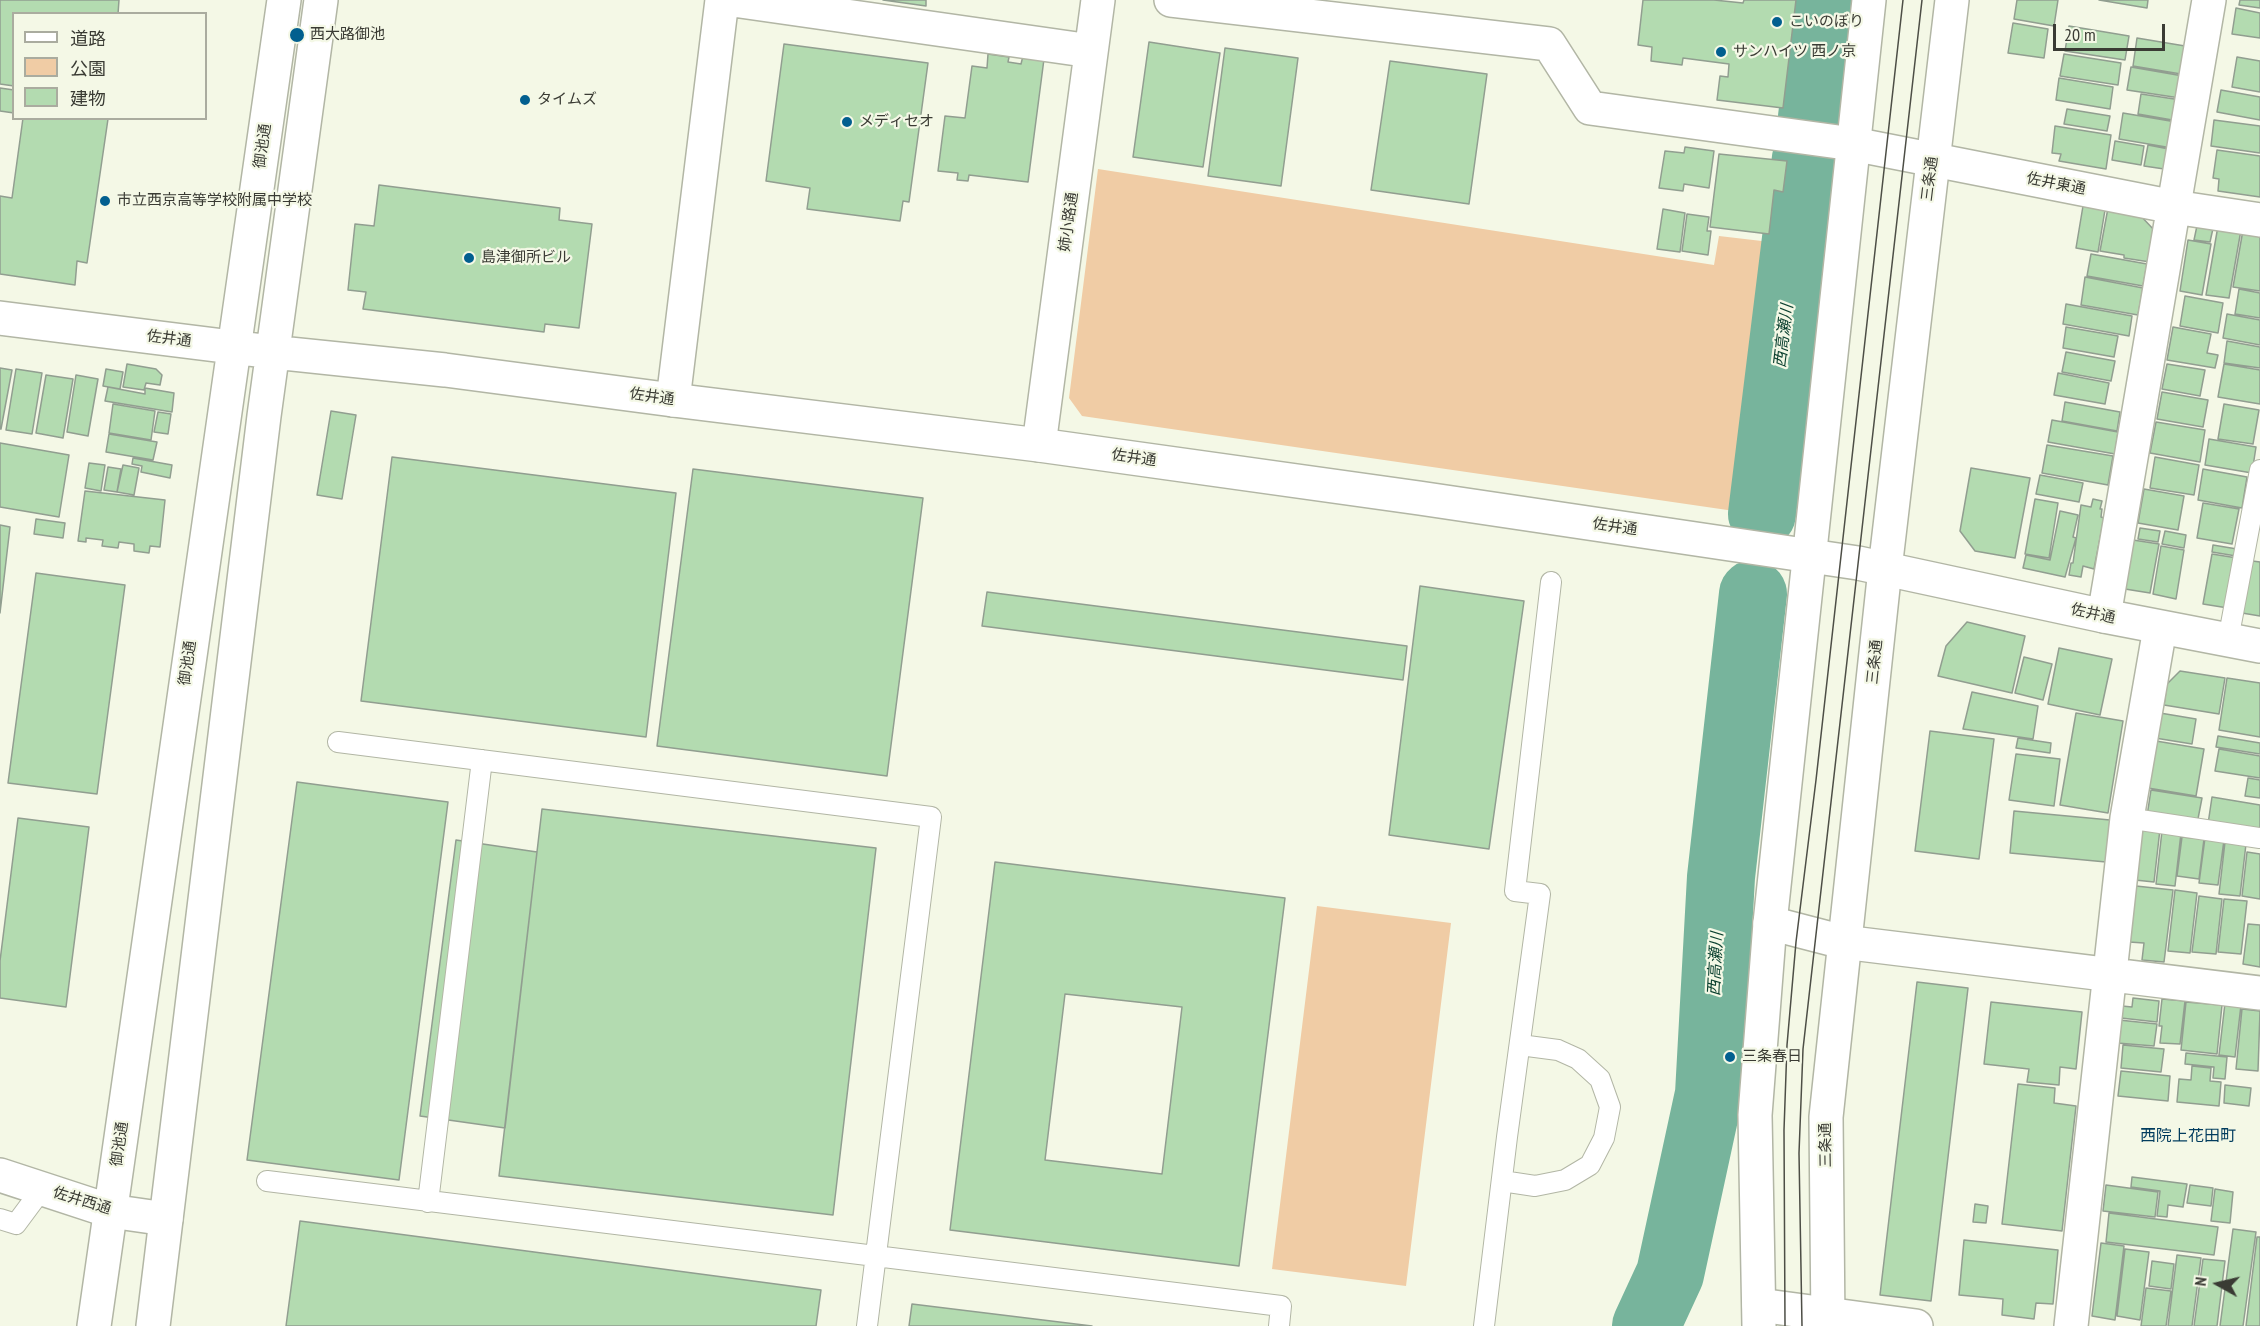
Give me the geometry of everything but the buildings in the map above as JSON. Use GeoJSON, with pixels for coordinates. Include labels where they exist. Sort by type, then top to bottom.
{"type":"FeatureCollection","features":[{"type":"Feature","properties":{"kind":"street","name":"御池通"},"geometry":{"type":"LineString","coordinates":[[94,1326],[284,0]]}},
{"type":"Feature","properties":{"kind":"street"},"geometry":{"type":"LineString","coordinates":[[153,1326],[272,352],[321,0]]}},
{"type":"Feature","properties":{"kind":"street"},"geometry":{"type":"LineString","coordinates":[[673,400],[722,0]]}},
{"type":"Feature","properties":{"kind":"street"},"geometry":{"type":"LineString","coordinates":[[733,0],[1091,51]]}},
{"type":"Feature","properties":{"kind":"street","name":"姉小路通"},"geometry":{"type":"LineString","coordinates":[[1039,445],[1098,0]]}},
{"type":"Feature","properties":{"kind":"street","name":"佐井東通"},"geometry":{"type":"LineString","coordinates":[[1171,0],[1549,44],[1590,108],[1853,144],[2174,207],[2260,220]]}},
{"type":"Feature","properties":{"kind":"street"},"geometry":{"type":"LineString","coordinates":[[1869,0],[1770,923],[1755,1116],[1759,1315],[1916,1326]]}},
{"type":"Feature","properties":{"kind":"street","name":"三条通"},"geometry":{"type":"LineString","coordinates":[[1829,1321],[1826,1117],[1885,569],[1952,0]]}},
{"type":"Feature","properties":{"kind":"street"},"geometry":{"type":"LineString","coordinates":[[2104,616],[2209,0]]}},
{"type":"Feature","properties":{"kind":"street","name":"佐井通"},"geometry":{"type":"LineString","coordinates":[[0,318],[272,352],[445,370],[1039,445],[1811,557],[1885,569],[2160,628],[2260,646]]}},
{"type":"Feature","properties":{"kind":"street"},"geometry":{"type":"LineString","coordinates":[[2072,1326],[2127,819],[2160,628]]}},
{"type":"Feature","properties":{"kind":"street"},"geometry":{"type":"LineString","coordinates":[[1770,923],[1844,942],[2260,993]]}},
{"type":"Feature","properties":{"kind":"street","name":"佐井西通"},"geometry":{"type":"LineString","coordinates":[[0,1175],[110,1211],[166,1219]]}},
{"type":"Feature","properties":{"kind":"lane"},"geometry":{"type":"LineString","coordinates":[[2228,640],[2260,470]]}},
{"type":"Feature","properties":{"kind":"lane"},"geometry":{"type":"LineString","coordinates":[[1484,1326],[1540,894],[1515,891],[1551,582]]}},
{"type":"Feature","properties":{"kind":"lane"},"geometry":{"type":"LineString","coordinates":[[338,742],[931,817],[867,1326]]}},
{"type":"Feature","properties":{"kind":"lane"},"geometry":{"type":"LineString","coordinates":[[428,1202],[482,760]]}},
{"type":"Feature","properties":{"kind":"lane"},"geometry":{"type":"LineString","coordinates":[[2127,819],[2260,838]]}},
{"type":"Feature","properties":{"kind":"lane"},"geometry":{"type":"LineString","coordinates":[[1502,1181],[1536,1186],[1565,1179],[1590,1165],[1604,1138],[1610,1107],[1600,1079],[1578,1059],[1558,1050],[1520,1045]]}},
{"type":"Feature","properties":{"kind":"lane"},"geometry":{"type":"LineString","coordinates":[[267,1181],[876,1258],[1281,1306],[1279,1326]]}},
{"type":"Feature","properties":{"kind":"lane"},"geometry":{"type":"LineString","coordinates":[[0,1219],[16,1224],[42,1189]]}},
{"type":"Feature","properties":{"kind":"green space"},"geometry":{"type":"Polygon","coordinates":[[[1098,169],[1714,265],[1719,236],[1796,245],[1764,495],[1748,513],[1082,416],[1069,398],[1098,169]]]}},
{"type":"Feature","properties":{"kind":"green space"},"geometry":{"type":"Polygon","coordinates":[[[1317,906],[1451,923],[1406,1286],[1272,1269],[1317,906]]]}},
{"type":"Feature","properties":{"kind":"waterway","name":"西高瀬川"},"geometry":{"type":"LineString","coordinates":[[1812,117],[1827,0]]}},
{"type":"Feature","properties":{"kind":"waterway","name":"西高瀬川"},"geometry":{"type":"LineString","coordinates":[[1762,514],[1806,158]]}},
{"type":"Feature","properties":{"kind":"waterway","name":"西高瀬川"},"geometry":{"type":"LineString","coordinates":[[1646,1326],[1670,1274],[1709,1094],[1721,877],[1753,594]]}},
{"type":"Feature","properties":{"kind":"tram line"},"geometry":{"type":"LineString","coordinates":[[1785,1326],[1784,1130],[1787,1045],[1796,942],[1903,0]]}},
{"type":"Feature","properties":{"kind":"tram line"},"geometry":{"type":"LineString","coordinates":[[1802,1326],[1799,1153],[1803,1049],[1922,0]]}},
{"type":"Feature","properties":{"kind":"place","name":"こいのぼり"},"geometry":{"type":"Point","coordinates":[1777,22]}},
{"type":"Feature","properties":{"kind":"place","name":"西大路御池"},"geometry":{"type":"Point","coordinates":[297,35]}},
{"type":"Feature","properties":{"kind":"place","name":"サンハイツ 西ノ京"},"geometry":{"type":"Point","coordinates":[1721,52]}},
{"type":"Feature","properties":{"kind":"place","name":"タイムズ"},"geometry":{"type":"Point","coordinates":[525,100]}},
{"type":"Feature","properties":{"kind":"place","name":"メディセオ"},"geometry":{"type":"Point","coordinates":[847,122]}},
{"type":"Feature","properties":{"kind":"place","name":"市立西京高等学校附属中学校"},"geometry":{"type":"Point","coordinates":[105,201]}},
{"type":"Feature","properties":{"kind":"place","name":"島津御所ビル"},"geometry":{"type":"Point","coordinates":[469,258]}},
{"type":"Feature","properties":{"kind":"place","name":"三条春日"},"geometry":{"type":"Point","coordinates":[1730,1057]}},
{"type":"Feature","properties":{"kind":"district","name":"西院上花田町"},"geometry":{"type":"Point","coordinates":[2188,1136]}}]}
